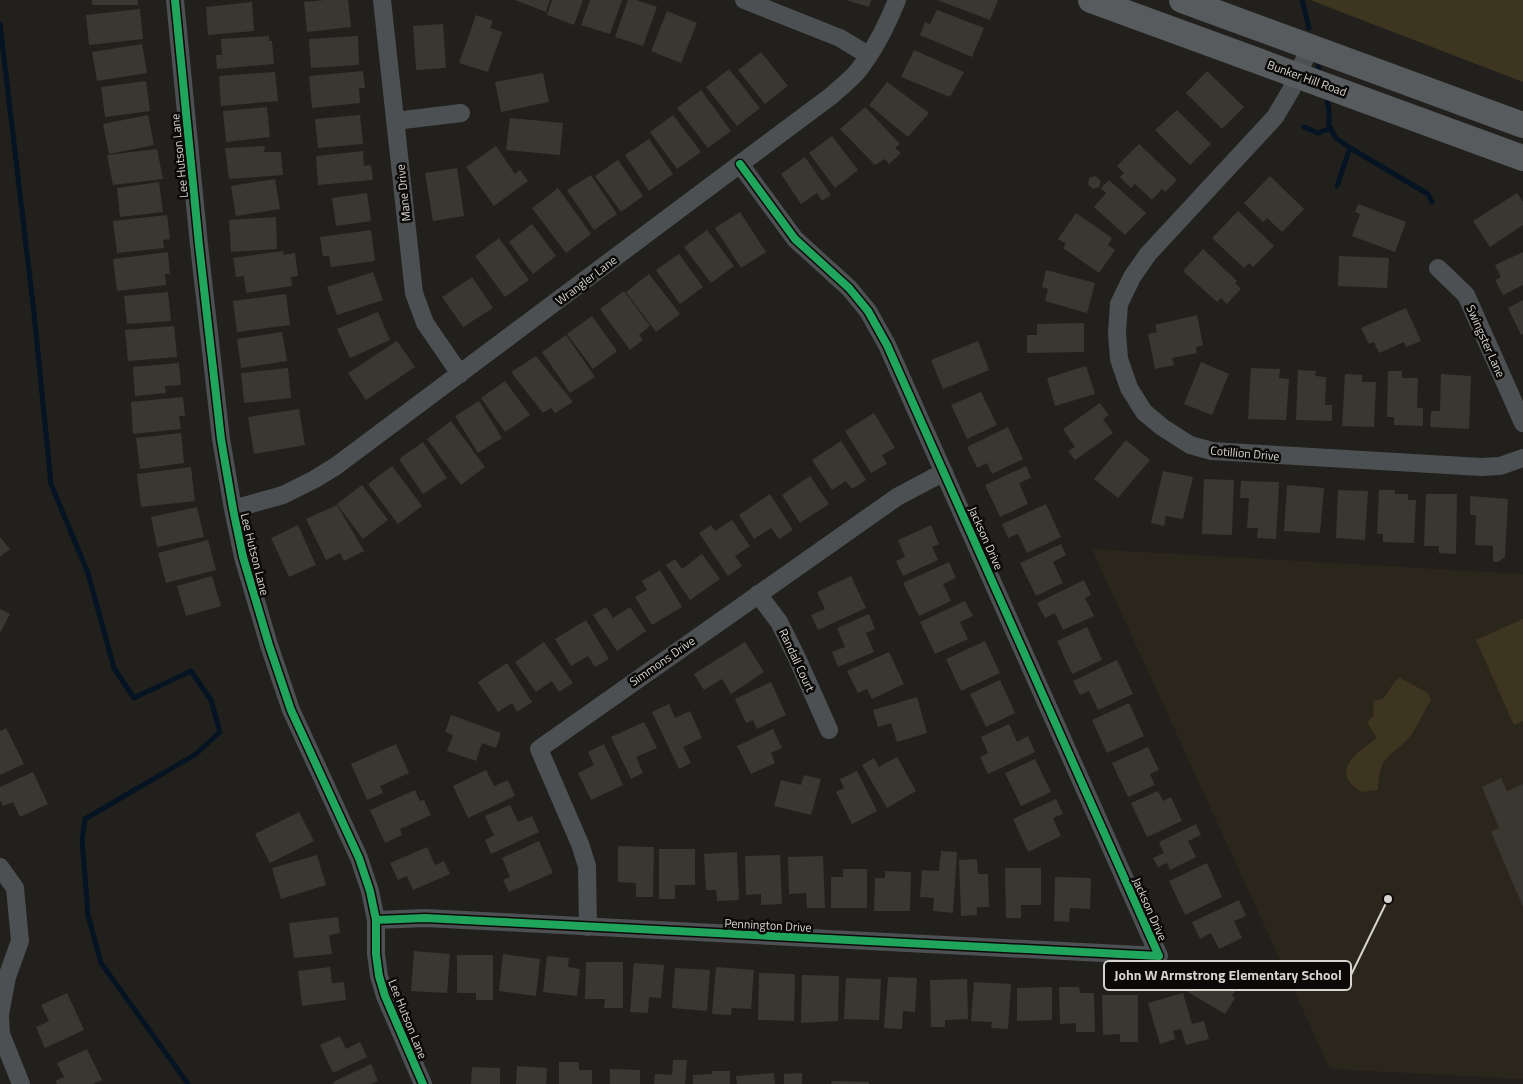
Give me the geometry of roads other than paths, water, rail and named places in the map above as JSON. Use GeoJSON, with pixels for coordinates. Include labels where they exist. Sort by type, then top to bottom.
{"type":"FeatureCollection","features":[{"type":"Feature","properties":{"kind":"main road","name":"Bunker Hill Road"},"geometry":{"type":"LineString","coordinates":[[1091,0],[1523,158]]}},
{"type":"Feature","properties":{"kind":"main road"},"geometry":{"type":"LineString","coordinates":[[1182,0],[1523,125]]}},
{"type":"Feature","properties":{"kind":"street","name":"Lee Hutson Lane"},"geometry":{"type":"LineString","coordinates":[[175,0],[221,439],[233,510],[252,592],[288,700],[359,858],[370,891],[376,920],[376,954],[379,976],[385,996],[423,1084]]}},
{"type":"Feature","properties":{"kind":"street","name":"Mane Drive"},"geometry":{"type":"LineString","coordinates":[[382,0],[414,294],[425,323],[460,374]]}},
{"type":"Feature","properties":{"kind":"street"},"geometry":{"type":"LineString","coordinates":[[744,0],[840,38],[868,55]]}},
{"type":"Feature","properties":{"kind":"street","name":"Wrangler Lane"},"geometry":{"type":"LineString","coordinates":[[233,510],[283,495],[336,466],[831,96],[856,72],[868,55],[879,39],[897,0]]}},
{"type":"Feature","properties":{"kind":"street","name":"Cotillion Drive"},"geometry":{"type":"LineString","coordinates":[[1310,47],[1292,90],[1275,117],[1148,254],[1132,277],[1119,304],[1118,333],[1119,359],[1129,388],[1144,412],[1162,427],[1190,444],[1212,451],[1481,467],[1500,466],[1523,458]]}},
{"type":"Feature","properties":{"kind":"street"},"geometry":{"type":"LineString","coordinates":[[395,121],[461,113]]}},
{"type":"Feature","properties":{"kind":"street","name":"Jackson Drive"},"geometry":{"type":"LineString","coordinates":[[740,164],[795,239],[849,288],[868,311],[887,345],[1159,956]]}},
{"type":"Feature","properties":{"kind":"street","name":"Swingster Lane"},"geometry":{"type":"LineString","coordinates":[[1438,268],[1466,295],[1523,422]]}},
{"type":"Feature","properties":{"kind":"street","name":"Simmons Drive"},"geometry":{"type":"LineString","coordinates":[[588,927],[587,866],[580,844],[539,748],[897,497],[944,472]]}},
{"type":"Feature","properties":{"kind":"street","name":"Randall Court"},"geometry":{"type":"LineString","coordinates":[[758,594],[779,622],[798,658],[829,730]]}},
{"type":"Feature","properties":{"kind":"street"},"geometry":{"type":"LineString","coordinates":[[0,867],[15,888],[20,941],[7,977],[0,1015],[1,1034],[21,1084]]}},
{"type":"Feature","properties":{"kind":"street","name":"Pennington Drive"},"geometry":{"type":"LineString","coordinates":[[376,920],[425,918],[1159,956]]}},
{"type":"Feature","properties":{"kind":"waterway"},"geometry":{"type":"LineString","coordinates":[[1302,0],[1309,28]]}},
{"type":"Feature","properties":{"kind":"waterway"},"geometry":{"type":"LineString","coordinates":[[0,24],[34,313],[51,484],[88,573],[114,668],[134,698],[191,671],[211,700],[220,732],[196,754],[85,819],[82,839],[88,915],[101,963],[188,1084]]}},
{"type":"Feature","properties":{"kind":"waterway"},"geometry":{"type":"LineString","coordinates":[[1327,100],[1329,126],[1336,138],[1428,194],[1432,202]]}},
{"type":"Feature","properties":{"kind":"waterway"},"geometry":{"type":"LineString","coordinates":[[1304,127],[1318,133],[1331,128]]}},
{"type":"Feature","properties":{"kind":"waterway"},"geometry":{"type":"LineString","coordinates":[[1337,186],[1350,148]]}},
{"type":"Feature","properties":{"kind":"place","name":"John W Armstrong Elementary School"},"geometry":{"type":"Point","coordinates":[1388,899]}}]}
